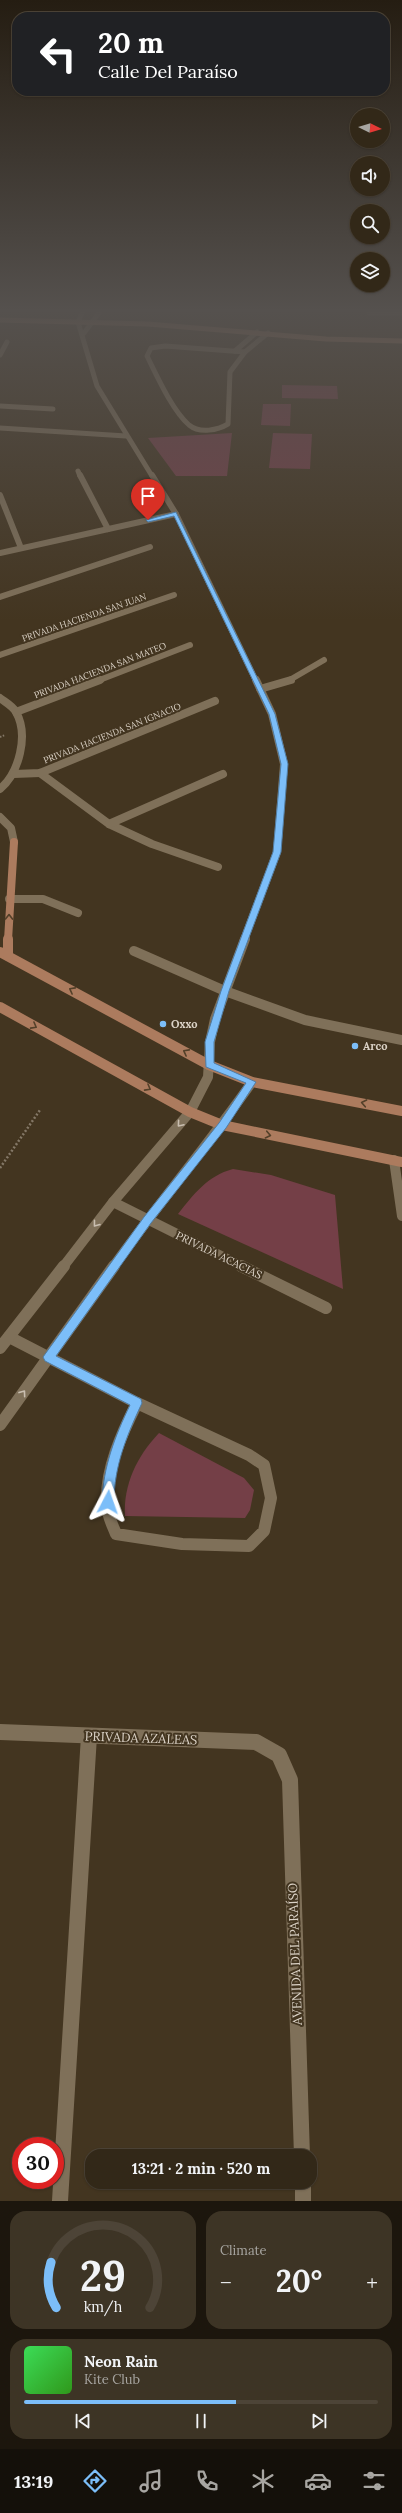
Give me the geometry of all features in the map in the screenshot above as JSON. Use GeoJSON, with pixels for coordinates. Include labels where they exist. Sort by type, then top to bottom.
{"type":"FeatureCollection","features":[{"type":"Feature","properties":{"kind":"main road"},"geometry":{"type":"LineString","coordinates":[[14,842],[4,954],[209,1065],[252,1082],[402,1111]]}},
{"type":"Feature","properties":{"kind":"main road"},"geometry":{"type":"LineString","coordinates":[[0,1007],[190,1112],[222,1125],[398,1161]]}},
{"type":"Feature","properties":{"kind":"street"},"geometry":{"type":"LineString","coordinates":[[0,1348],[113,1202],[190,1112],[208,1077],[210,1042],[225,991],[277,852],[284,764],[272,714],[176,514],[114,416]]}},
{"type":"Feature","properties":{"kind":"street"},"geometry":{"type":"LineString","coordinates":[[183,416],[192,427],[214,429],[221,429],[228,424],[228,416]]}},
{"type":"Feature","properties":{"kind":"street"},"geometry":{"type":"LineString","coordinates":[[0,428],[126,436]]}},
{"type":"Feature","properties":{"kind":"street"},"geometry":{"type":"LineString","coordinates":[[78,471],[108,529]]}},
{"type":"Feature","properties":{"kind":"street"},"geometry":{"type":"LineString","coordinates":[[0,495],[22,548]]}},
{"type":"Feature","properties":{"kind":"street"},"geometry":{"type":"LineString","coordinates":[[0,553],[176,514]]}},
{"type":"Feature","properties":{"kind":"street"},"geometry":{"type":"LineString","coordinates":[[0,597],[150,547]]}},
{"type":"Feature","properties":{"kind":"street","name":"PRIVADA HACIENDA SAN JUAN"},"geometry":{"type":"LineString","coordinates":[[0,655],[174,595]]}},
{"type":"Feature","properties":{"kind":"street","name":"PRIVADA HACIENDA SAN MATEO"},"geometry":{"type":"LineString","coordinates":[[16,712],[190,645]]}},
{"type":"Feature","properties":{"kind":"street"},"geometry":{"type":"LineString","coordinates":[[260,690],[283,685],[299,678],[324,660]]}},
{"type":"Feature","properties":{"kind":"street"},"geometry":{"type":"LineString","coordinates":[[0,698],[16,712],[20,722],[21,740],[14,774],[0,789]]}},
{"type":"Feature","properties":{"kind":"street","name":"PRIVADA HACIENDA SAN IGNACIO"},"geometry":{"type":"LineString","coordinates":[[14,774],[40,773],[215,701]]}},
{"type":"Feature","properties":{"kind":"street"},"geometry":{"type":"LineString","coordinates":[[40,773],[109,824],[152,844],[218,868]]}},
{"type":"Feature","properties":{"kind":"street"},"geometry":{"type":"LineString","coordinates":[[109,824],[223,774]]}},
{"type":"Feature","properties":{"kind":"street"},"geometry":{"type":"LineString","coordinates":[[0,817],[11,828],[14,842]]}},
{"type":"Feature","properties":{"kind":"street"},"geometry":{"type":"LineString","coordinates":[[9,898],[43,899],[78,913]]}},
{"type":"Feature","properties":{"kind":"street"},"geometry":{"type":"LineString","coordinates":[[134,951],[225,991],[305,1020],[402,1040]]}},
{"type":"Feature","properties":{"kind":"street"},"geometry":{"type":"LineString","coordinates":[[0,1425],[147,1220],[222,1125],[252,1082]]}},
{"type":"Feature","properties":{"kind":"street"},"geometry":{"type":"LineString","coordinates":[[398,1161],[402,1216]]}},
{"type":"Feature","properties":{"kind":"street","name":"PRIVADA ACACIAS"},"geometry":{"type":"LineString","coordinates":[[113,1202],[326,1308]]}},
{"type":"Feature","properties":{"kind":"street"},"geometry":{"type":"LineString","coordinates":[[9,1336],[137,1403],[248,1455],[264,1465],[271,1498],[264,1531],[249,1546],[224,1547],[142,1541],[116,1534],[108,1516],[108,1488],[118,1443],[137,1403]]}},
{"type":"Feature","properties":{"kind":"street","name":"PRIVADA AZALEAS"},"geometry":{"type":"LineString","coordinates":[[0,1732],[256,1742],[279,1755]]}},
{"type":"Feature","properties":{"kind":"street"},"geometry":{"type":"LineString","coordinates":[[60,2201],[89,1736]]}},
{"type":"Feature","properties":{"kind":"street","name":"AVENIDA DEL PARAÍSO"},"geometry":{"type":"LineString","coordinates":[[279,1755],[290,1780],[302,2149]]}},
{"type":"Feature","properties":{"kind":"street"},"geometry":{"type":"LineString","coordinates":[[302,2189],[303,2201]]}},
{"type":"Feature","properties":{"kind":"path"},"geometry":{"type":"LineString","coordinates":[[0,1168],[40,1110]]}},
{"type":"Feature","properties":{"kind":"shaded area"},"geometry":{"type":"Polygon","coordinates":[[[262,416],[290,416],[290,426],[261,425],[262,416]]]}},
{"type":"Feature","properties":{"kind":"shaded area"},"geometry":{"type":"Polygon","coordinates":[[[232,433],[227,476],[176,476],[148,438],[232,433]]]}},
{"type":"Feature","properties":{"kind":"shaded area"},"geometry":{"type":"Polygon","coordinates":[[[273,433],[312,434],[310,469],[269,468],[273,433]]]}},
{"type":"Feature","properties":{"kind":"shaded area"},"geometry":{"type":"Polygon","coordinates":[[[233,1169],[271,1175],[335,1195],[343,1289],[178,1214],[208,1181],[233,1169]]]}},
{"type":"Feature","properties":{"kind":"shaded area"},"geometry":{"type":"Polygon","coordinates":[[[159,1433],[244,1478],[254,1490],[250,1510],[245,1518],[125,1516],[126,1493],[133,1472],[144,1451],[159,1433]]]}},
{"type":"Feature","properties":{"kind":"place","name":"Oxxo"},"geometry":{"type":"Point","coordinates":[163,1024]}},
{"type":"Feature","properties":{"kind":"place","name":"Arco"},"geometry":{"type":"Point","coordinates":[355,1046]}},
{"type":"Feature","properties":{"kind":"route"},"geometry":{"type":"LineString","coordinates":[[108,1502],[108,1488],[118,1443],[137,1403],[48,1357],[147,1220],[222,1125],[252,1082],[209,1065],[211,1054],[210,1042],[225,991],[277,852],[284,764],[272,714],[176,514],[148,520]]}}]}
